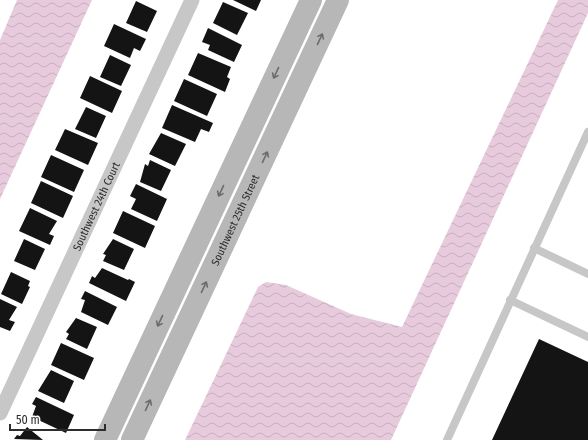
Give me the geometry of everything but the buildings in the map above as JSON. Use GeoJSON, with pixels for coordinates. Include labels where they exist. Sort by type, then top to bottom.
{"type":"FeatureCollection","features":[{"type":"Feature","properties":{"kind":"street","name":"Southwest 24th Court"},"geometry":{"type":"LineString","coordinates":[[0,413],[192,0]]}},
{"type":"Feature","properties":{"kind":"street"},"geometry":{"type":"LineString","coordinates":[[105,440],[311,0]]}},
{"type":"Feature","properties":{"kind":"street","name":"Southwest 25th Street"},"geometry":{"type":"LineString","coordinates":[[132,440],[338,0]]}},
{"type":"Feature","properties":{"kind":"lane"},"geometry":{"type":"LineString","coordinates":[[447,440],[588,132]]}},
{"type":"Feature","properties":{"kind":"lane"},"geometry":{"type":"LineString","coordinates":[[534,248],[588,274]]}},
{"type":"Feature","properties":{"kind":"lane"},"geometry":{"type":"LineString","coordinates":[[510,300],[588,337]]}},
{"type":"Feature","properties":{"kind":"water"},"geometry":{"type":"Polygon","coordinates":[[[17,0],[92,0],[0,199],[0,40],[17,0]]]}},
{"type":"Feature","properties":{"kind":"water"},"geometry":{"type":"Polygon","coordinates":[[[558,0],[588,0],[588,13],[391,440],[185,440],[258,287],[266,282],[286,285],[351,314],[402,327],[558,0]]]}}]}
